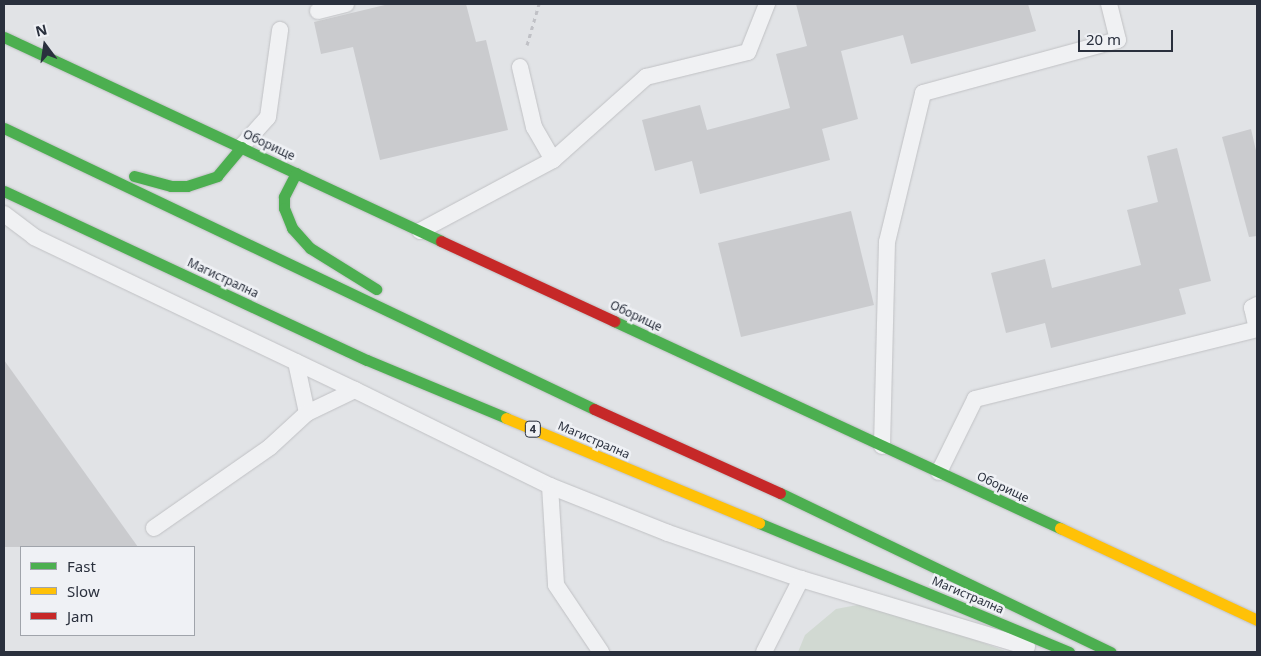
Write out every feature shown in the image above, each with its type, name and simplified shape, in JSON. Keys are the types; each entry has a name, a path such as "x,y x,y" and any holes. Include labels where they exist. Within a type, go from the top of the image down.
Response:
{"main road":[{"name":"Оборище","path":"4,37 1257,620"},
{"path":"4,128 496,364 864,532 1111,652"},
{"path":"70,158 155,182 188,186 216,176 241,147"},
{"path":"296,173 284,197 284,208 292,228 310,248 496,364"},
{"name":"Магистрална","path":"4,191 367,360 1069,652"}],"lane":[{"path":"318,10 346,4"},
{"path":"420,231 553,160 646,77 748,52 767,4"},
{"path":"882,446 887,242 923,93 1118,40 1109,4"},
{"path":"241,147 268,117 280,30"},
{"path":"520,67 534,127 553,160"},
{"path":"4,214 34,237 550,486 668,533 801,579 1044,652"},
{"path":"939,472 975,399 1257,329 1252,308 1257,305"},
{"path":"296,362 306,413"},
{"path":"154,528 270,447 306,413 354,390"},
{"path":"550,486 556,585 602,652"},
{"path":"764,652 801,579"}],"path":[{"path":"520,67 539,4"}],"shaded area":[{"path":"873,602 1008,652 798,652 805,635 836,609"}],"building":[{"path":"389,4 466,4 476,42 486,40 508,130 380,160 353,47 321,54 314,22"},
{"path":"796,4 1028,4 1036,31 911,64 903,35 841,51 858,119 822,129 830,160 700,194 692,161 655,171 642,120 700,105 707,130 790,108 776,54 807,46"},
{"path":"1251,129 1257,155 1257,236 1249,237 1222,137"},
{"path":"1177,148 1211,281 1179,289 1186,314 1051,348 1045,323 1006,333 991,273 1045,259 1052,288 1141,265 1127,210 1158,202 1147,156"},
{"path":"851,211 874,305 741,337 718,243"},
{"path":"4,360 137,546 4,547"}],"traffic: fast":[{"path":"4,37 441,241"},
{"path":"4,128 594,409"},
{"path":"134,176 171,186 187,186 217,176 241,147"},
{"path":"296,173 284,197 284,208 292,228 310,248 376,289"},
{"path":"4,191 367,360 506,418"},
{"path":"614,321 1060,528"},
{"path":"780,493 1111,652"},
{"path":"759,523 1069,652"}],"traffic: slow":[{"path":"506,418 759,523"},
{"path":"1060,528 1257,620"}],"traffic: jam":[{"path":"441,241 614,321"},
{"path":"594,409 780,493"}]}
